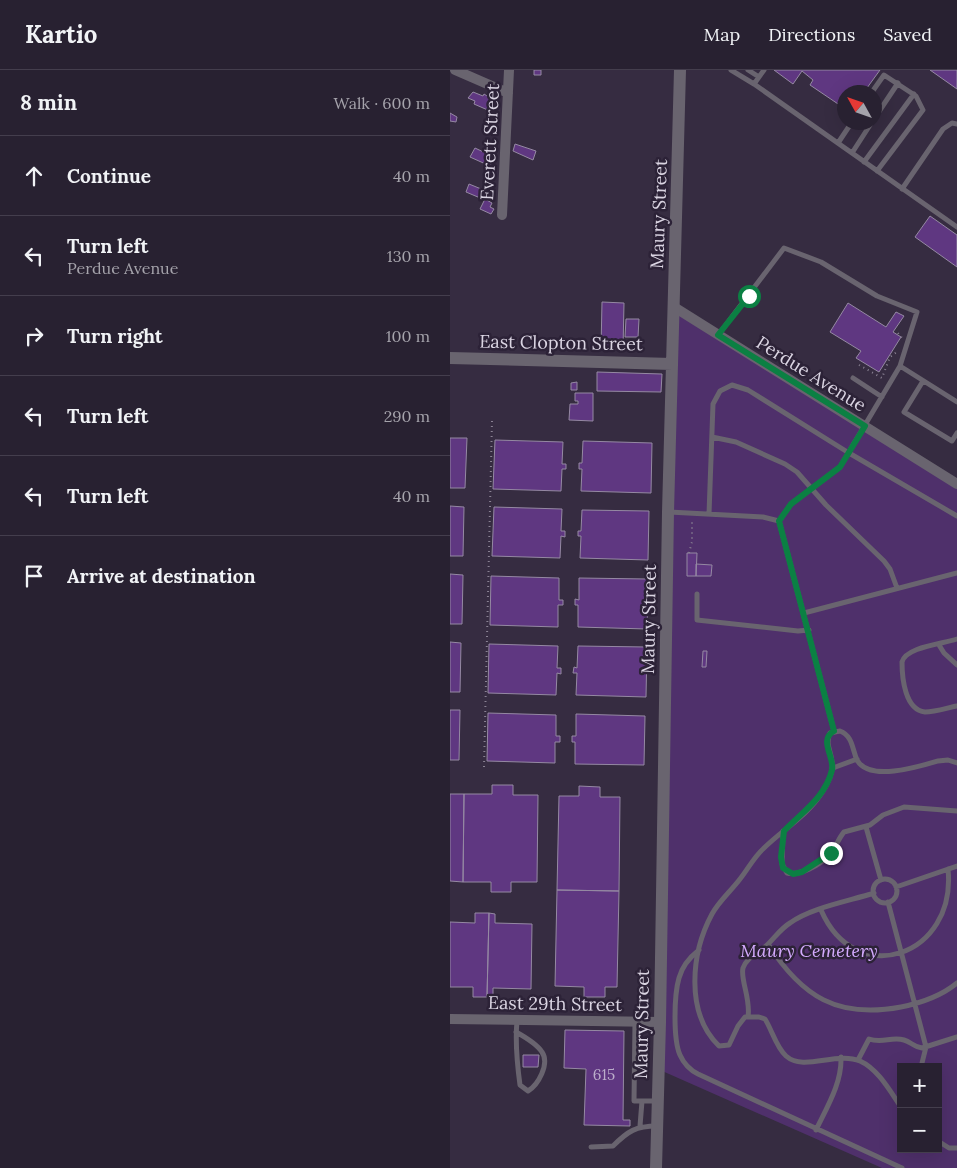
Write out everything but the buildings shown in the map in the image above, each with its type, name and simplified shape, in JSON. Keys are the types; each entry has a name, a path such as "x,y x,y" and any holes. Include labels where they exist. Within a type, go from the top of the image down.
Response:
{"street":[{"path":"455,70 508,93"},
{"name":"Everett Street","path":"502,215 509,70"},
{"name":"Maury Street","path":"656,1168 668,512 680,70"},
{"name":"Perdue Avenue","path":"674,307 957,484"},
{"name":"East Clopton Street","path":"450,358 672,364"},
{"name":"East 29th Street","path":"450,1019 660,1022"}],"lane":[{"path":"731,70 754,84 957,227"},
{"path":"748,70 759,77"},
{"path":"754,84 764,70"},
{"path":"877,85 884,75 914,94 922,103 923,110 877,171"},
{"path":"882,107 898,83"},
{"path":"864,162 914,94"},
{"path":"902,189 943,128 952,122 957,124"},
{"path":"838,143 847,130"},
{"path":"852,153 867,130"},
{"path":"718,335 784,248 821,262 877,296 917,312 900,366 840,467 791,504 779,521"},
{"path":"900,366 957,402"},
{"path":"853,378 882,397"},
{"path":"923,381 904,412 952,441 957,433"},
{"path":"709,514 715,396 725,387 732,385 748,390 849,453 957,516"},
{"path":"712,436 736,442 785,464 805,480 826,505 890,568 897,588"},
{"path":"668,512 763,517 779,521"},
{"path":"779,521 834,731"},
{"path":"804,613 957,573"},
{"path":"698,594 697,620 798,631 809,630"},
{"path":"957,639 910,651 903,656 902,672 909,701 913,706 925,712 957,706"},
{"path":"939,645 944,653 957,665"},
{"path":"897,1101 880,1078 858,1060 841,1057 810,1062 794,1061 781,1051 765,1019 745,1017 728,1045 719,1046 715,1042 694,997 700,950 706,926 718,904 738,882 762,850 820,795 833,768 827,742 830,733 840,731 848,735 857,759 867,770 876,773 938,761 948,760 957,763"},
{"path":"833,768 857,759"},
{"path":"784,831 782,864 787,873 793,874 802,872 828,858 844,832 866,826 883,815 904,807 957,811"},
{"path":"866,826 881,880"},
{"path":"896,887 957,866"},
{"path":"821,910 833,931 852,947 875,955 901,954 926,942 941,924 947,910 950,894 948,870"},
{"path":"881,880 892,881 896,887 896,895 888,902 881,902 874,893 874,885 881,880"},
{"path":"748,1017 750,1002 742,969 750,958 791,922 874,893"},
{"path":"888,902 926,1047 922,1063"},
{"path":"768,944 798,981 821,999 842,1008 872,1012 914,1005 947,992 957,984"},
{"path":"700,950 683,969 678,987 678,1043 682,1060 691,1071 902,1168"},
{"path":"516,1032 539,1048 544,1056 542,1072 537,1083 528,1091 520,1085 516,1057 516,1032 517,1021"},
{"path":"635,1022 634,1101 658,1101"},
{"path":"858,1060 869,1039 879,1042 904,1040 916,1048 926,1047 957,1037"},
{"path":"816,1130 836,1087 842,1068 841,1057"},
{"path":"640,1126 642,1101"},
{"path":"591,1147 613,1146 640,1126 657,1126"},
{"path":"942,1144 949,1148 957,1148"}],"path":[{"path":"898,333 903,343"},
{"path":"859,365 882,378 890,357 901,348"},
{"path":"484,767 492,422"},
{"path":"689,553 692,542 692,518"}],"green space":[{"name":"Maury Cemetery","path":"674,303 957,483 957,1168 882,1168 660,1070"}],"route":[{"path":"749,296 728,320 718,335 865,426 840,467 828,478 791,504 779,521 832,717 834,731 830,733 827,742 833,768 828,783 812,805 784,831 781,857 783,868 787,873 802,872 828,858 831,853"}]}
